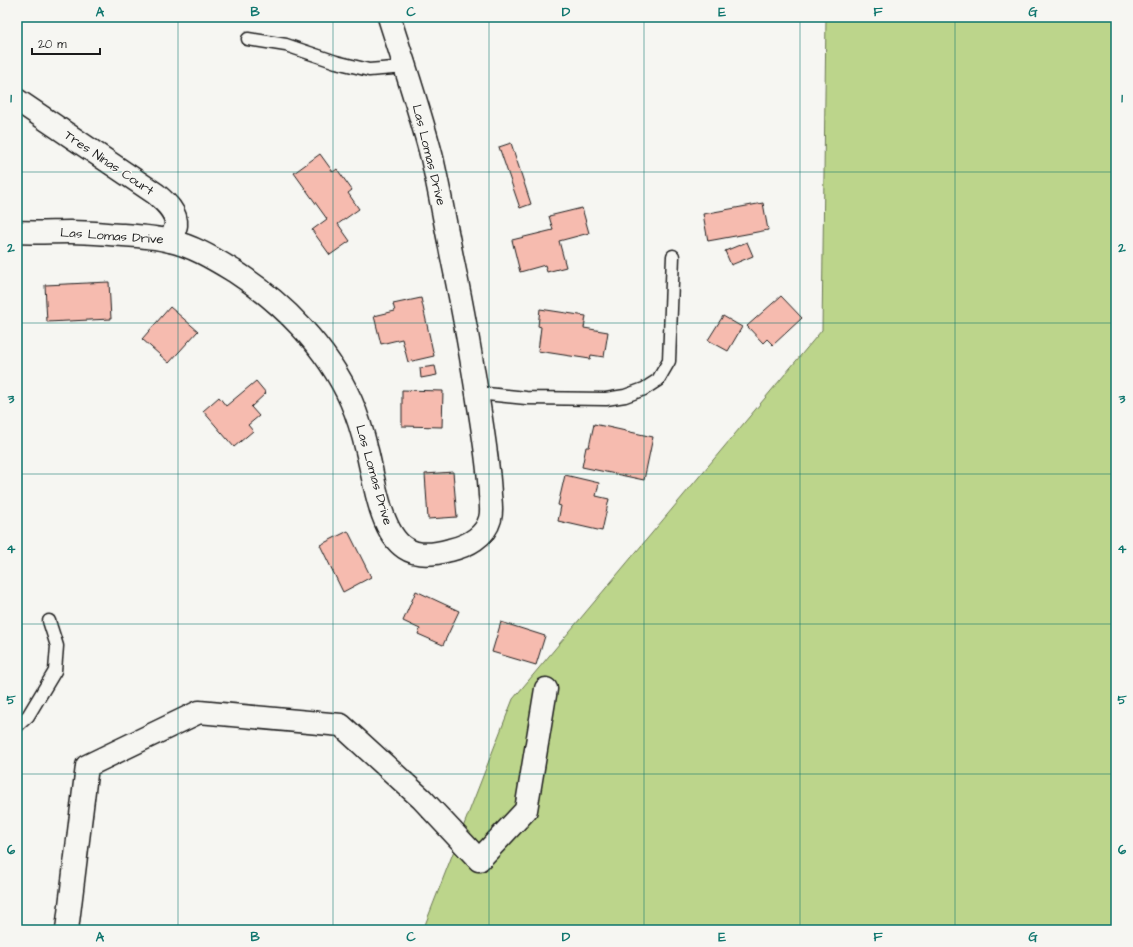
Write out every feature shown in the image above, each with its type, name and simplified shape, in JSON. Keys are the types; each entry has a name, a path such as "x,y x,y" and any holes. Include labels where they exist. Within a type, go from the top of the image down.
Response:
{"street":[{"name":"Las Lomas Drive","path":"17,232 88,233 141,236 171,241 194,249 249,280 287,313 324,354 338,377 351,400 361,426 378,498 388,528 396,540 407,550 417,554 442,552 465,546 483,532 490,518 490,476 460,297 440,197 431,157 406,68 389,17"},
{"name":"Tres Ninas Court","path":"17,100 156,194 168,205 174,215 176,225 171,241"},
{"path":"67,930 87,766 199,712 341,725 422,799 479,860 526,810 546,689"}],"lane":[{"path":"248,39 286,45 336,62 369,70 406,68"},
{"path":"477,393 526,398 606,399 624,396 644,389 658,380 669,361 673,256"},
{"path":"17,726 28,716 55,671 57,646 50,622"}],"green space":[{"path":"826,17 1116,17 1116,930 423,930 513,699 822,330"}],"building":[{"path":"511,143 531,204 520,208 499,147"},
{"path":"320,154 333,172 337,169 352,190 348,193 359,209 338,224 350,241 330,255 312,230 327,219 294,173"},
{"path":"763,203 768,230 708,241 703,214"},
{"path":"582,208 589,233 559,241 566,267 547,272 545,265 520,272 512,240 553,230 549,216"},
{"path":"747,242 753,256 731,265 725,251"},
{"path":"109,282 111,319 47,322 45,285"},
{"path":"781,296 802,318 773,345 767,339 763,343 747,326"},
{"path":"421,298 434,356 408,362 402,339 381,344 374,316 395,311 393,304"},
{"path":"170,307 198,331 169,363 142,339"},
{"path":"540,309 586,316 584,328 608,332 604,357 591,355 590,359 538,351 541,327 538,326"},
{"path":"723,316 742,327 728,351 708,340"},
{"path":"435,366 437,375 421,378 420,368"},
{"path":"256,381 266,393 251,407 259,416 248,425 253,431 234,447 203,411 219,397 226,406"},
{"path":"402,390 443,391 442,427 402,426"},
{"path":"594,424 653,437 644,480 582,467 586,447 589,447"},
{"path":"453,472 457,517 428,519 425,474"},
{"path":"565,475 599,483 596,496 609,499 602,531 558,521 561,506 558,505"},
{"path":"348,531 371,577 343,592 320,545"},
{"path":"416,591 459,611 443,645 418,634 420,629 403,621"},
{"path":"501,622 545,636 536,665 492,652"}]}
